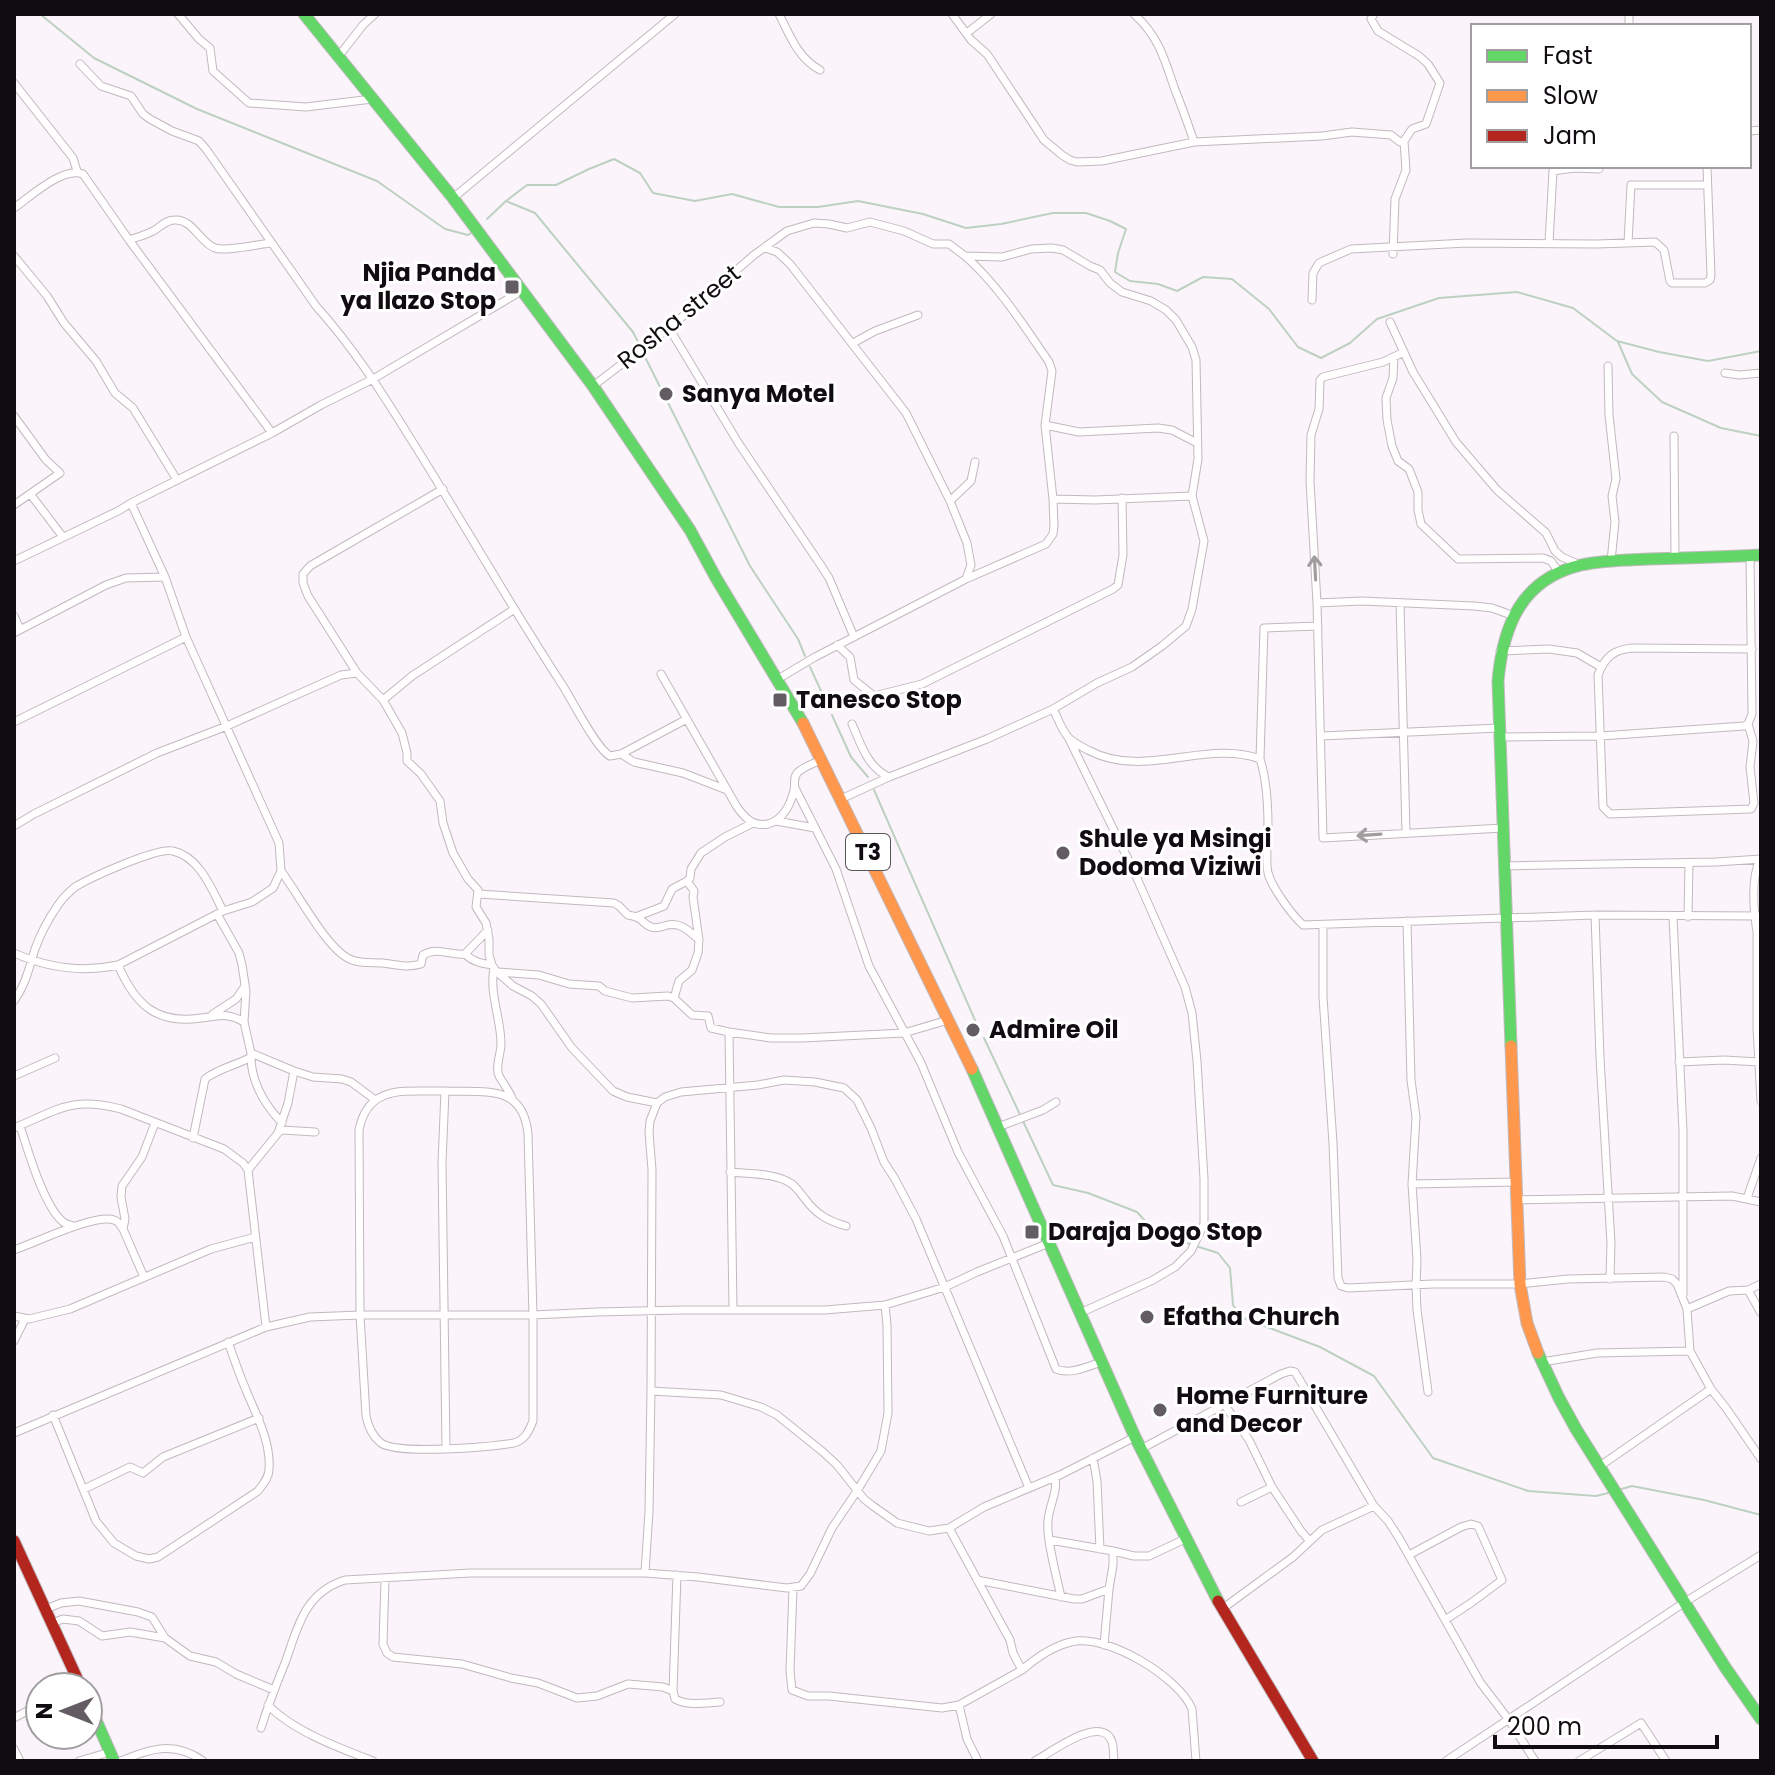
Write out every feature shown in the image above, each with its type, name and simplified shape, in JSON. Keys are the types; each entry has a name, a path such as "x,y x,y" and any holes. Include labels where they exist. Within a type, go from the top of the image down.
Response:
{"main road":[{"name":"T3","path":"304,14 453,198 593,386 690,530 778,679 899,914 948,1020 1004,1125 1049,1243 1101,1362 1185,1539 1222,1609 1313,1761"},
{"path":"1755,556 1611,561 1580,565 1560,574 1532,591 1508,626 1500,651 1498,681 1520,1284 1527,1323 1559,1398 1725,1667 1761,1719"},
{"path":"14,1541 74,1671"}],"street":[{"path":"178,14 210,48 213,71 249,103 306,107 372,99"},
{"path":"338,57 375,14"},
{"path":"453,198 675,14"},
{"path":"779,14 799,52 820,70"},
{"path":"952,14 975,44 987,54 1044,140 1070,160 1102,161 1194,142 1352,132 1391,135 1400,142 1404,141"},
{"path":"967,33 991,14"},
{"path":"1134,14 1155,36 1194,142"},
{"path":"1362,14 1370,18 1376,30 1420,63 1428,64"},
{"path":"1374,14 1371,19 1378,31 1419,56 1428,64 1441,86 1426,124 1412,129 1404,141 1406,170 1395,199 1393,250"},
{"path":"80,64 101,86 131,96 150,119 199,141 316,306 373,379 602,751 610,756 621,754 687,719"},
{"path":"14,83 73,158 77,171"},
{"path":"1312,300 1313,273 1319,263 1351,249 1655,242 1664,250 1672,283 1705,283 1710,280 1707,168"},
{"path":"1549,243 1553,171 1599,169"},
{"path":"14,208 61,176 77,171 88,178 129,240 272,433"},
{"path":"1628,243 1631,185 1707,185"},
{"path":"129,240 155,231 169,220 178,220 186,222 216,249 271,243"},
{"name":"Rosha street","path":"593,386 669,328 754,255 787,231 805,224 826,223 847,228 870,222 904,231 933,244 949,244 965,256"},
{"path":"765,248 777,252 790,264 906,413 950,501 967,543 970,571 966,579"},
{"path":"841,799 987,739 1053,709 1132,667 1186,626 1192,609 1204,541 1192,496 1197,466 1196,360 1176,320 1151,301 1122,292 1100,270 1057,248 1026,250 1002,257 965,256"},
{"path":"14,256 96,361 115,393 133,408 177,480"},
{"path":"778,679 966,579 1046,544 1053,534 1053,499 1045,425 1052,371 1049,362 1001,295 965,256"},
{"path":"14,561 272,433 373,379 523,290"},
{"path":"853,343 918,315"},
{"path":"1390,322 1413,372 1464,451 1497,490 1546,533 1555,551 1580,565"},
{"path":"669,328 739,444 829,578 854,637"},
{"path":"1404,352 1369,367 1320,380 1319,409 1311,435 1310,481 1318,626 1323,838 1503,828"},
{"path":"1394,357 1393,378 1386,396 1387,420 1398,461 1409,469 1418,492 1421,524 1458,559 1543,558 1551,561 1560,574"},
{"path":"1608,366 1609,415 1616,479 1612,496 1615,522 1611,561"},
{"path":"1725,373 1761,373"},
{"path":"14,416 46,460 60,473 14,505"},
{"path":"1045,425 1079,432 1158,428 1172,430 1197,443"},
{"path":"1674,436 1675,559"},
{"path":"950,501 971,481 975,462"},
{"path":"443,489 310,566 303,574 303,583 308,596 357,673 383,700 402,733 407,761 421,774 440,801 447,840 457,862 479,894 476,907 486,923 489,955 494,968 513,986 541,1004 572,1048 613,1091 657,1103"},
{"path":"31,495 63,537"},
{"path":"1053,499 1192,496"},
{"path":"837,645 850,657 854,680 874,696 922,684 1113,589 1118,585 1123,555 1122,498"},
{"path":"131,503 165,577 186,637 279,843 281,871 323,935 343,956 405,967 421,964 423,955 428,951 465,954 494,968 569,984 599,986 605,991 632,998 668,996 692,1015 708,1016 711,1028 729,1032 792,1038 904,1033 948,1020"},
{"path":"1755,556 1752,714 1748,724 1753,741 1750,767 1753,806 1761,813"},
{"path":"14,616 17,631 106,585 126,578 165,577"},
{"path":"1317,603 1362,601 1485,607 1514,616"},
{"path":"1400,603 1406,832"},
{"path":"383,700 412,676 513,610"},
{"path":"1318,626 1264,628 1260,759 1264,772 1268,827 1268,874 1303,925 1595,915 1758,916"},
{"path":"14,722 186,637"},
{"path":"1500,651 1549,649 1577,653 1601,667"},
{"path":"1752,649 1621,649 1608,656 1598,675 1601,800 1606,811 1610,814 1749,810 1753,806"},
{"path":"14,826 157,753 227,726 341,675 357,673"},
{"path":"661,674 746,819 766,825 776,821 785,813 795,788"},
{"path":"1053,709 1132,867 1185,987 1192,1013 1201,1119 1204,1224 1191,1251 1175,1267 1153,1280 1080,1313"},
{"path":"852,724 871,764 889,777"},
{"path":"1321,736 1403,732 1601,736 1748,724"},
{"path":"1068,737 1105,759 1156,761 1240,753 1260,759"},
{"path":"621,754 634,762 683,773 727,790"},
{"path":"821,760 798,772 794,779 795,788 836,869 869,966 921,1063 958,1152 1003,1236 1056,1369 1065,1372 1101,1362"},
{"path":"776,821 815,828"},
{"path":"479,894 614,903 628,915 638,916 664,906 672,889 690,878 691,869 701,853 753,823"},
{"path":"14,1001 26,981 36,947 58,905 72,889 113,869 162,851 174,851 203,873 239,953 246,985 244,1022 255,1081 263,1100 282,1123"},
{"path":"1504,866 1761,859 1755,875 1761,1101"},
{"path":"1688,917 1689,863"},
{"path":"14,953 49,966 99,969 118,965 220,913 252,902 273,888 281,871"},
{"path":"674,998 679,981 691,973 699,940 694,891 687,881"},
{"path":"1595,915 1611,1243 1610,1279"},
{"path":"638,916 654,928 674,924 684,926 699,940"},
{"path":"1673,917 1683,1131 1682,1300"},
{"path":"1407,921 1411,1080 1416,1117 1412,1184 1417,1310 1428,1392"},
{"path":"1323,925 1323,997 1339,1283 1345,1288 1520,1284 1568,1279 1672,1279 1687,1309 1690,1351 1711,1389 1759,1452"},
{"path":"465,954 488,930"},
{"path":"118,965 130,991 145,1006 167,1018 231,1015 244,1022"},
{"path":"494,968 492,988 501,1043 497,1070 512,1098 520,1106 528,1134 534,1414 529,1432 514,1443 446,1448 389,1447 373,1434 366,1416 360,1315 359,1130 365,1111 374,1099 394,1092 445,1091 512,1098"},
{"path":"208,1017 236,999 246,985"},
{"path":"729,1032 733,1310"},
{"path":"251,1055 313,1077 351,1082 374,1099"},
{"path":"193,1138 205,1079 227,1066 241,1063 251,1055"},
{"path":"14,1076 55,1058"},
{"path":"1679,1062 1759,1062"},
{"path":"248,1170 278,1133 294,1071"},
{"path":"645,1573 651,1391 652,1170 649,1132 657,1103 681,1092 784,1080 836,1085 857,1100 884,1162 916,1219 1029,1488"},
{"path":"445,1091 442,1163 446,1448"},
{"path":"1004,1125 1056,1102"},
{"path":"75,1227 63,1222 53,1209 17,1127 58,1108 77,1104 114,1108 224,1149 235,1155 248,1170 266,1327"},
{"path":"123,1229 122,1186 142,1157 155,1123"},
{"path":"278,1133 282,1130 315,1132"},
{"path":"1747,1198 1761,1158"},
{"path":"730,1172 766,1175 794,1185 815,1212 830,1222 846,1226"},
{"path":"1412,1184 1516,1182"},
{"path":"1517,1200 1732,1196 1761,1202"},
{"path":"14,1250 91,1221 107,1219 116,1221 123,1229 144,1277"},
{"path":"14,1316 25,1319 70,1309 211,1249 255,1237"},
{"path":"14,1433 266,1327 310,1317 825,1310 885,1305 945,1287 1049,1243"},
{"path":"1687,1309 1729,1291 1748,1290 1761,1284"},
{"path":"1748,1290 1761,1313"},
{"path":"261,1728 300,1618 326,1588 345,1580 471,1573 645,1573 793,1588 801,1586 832,1528 881,1451 888,1413 885,1305"},
{"path":"14,1341 25,1319"},
{"path":"53,1415 96,1521 114,1543 136,1556 149,1559 158,1557 258,1491 270,1471 259,1418 228,1342"},
{"path":"1542,1362 1597,1353 1690,1351"},
{"path":"1141,1449 1281,1374 1295,1372 1374,1506 1388,1521 1409,1555 1480,1682 1535,1761"},
{"path":"1600,1466 1711,1389"},
{"path":"651,1391 721,1395 777,1415 837,1465 864,1499 897,1523 929,1531 949,1528 984,1507 1055,1477 1135,1437"},
{"path":"1224,1404 1249,1440 1272,1487 1309,1540"},
{"path":"84,1489 130,1467 143,1473 163,1457 259,1418"},
{"path":"1093,1458 1100,1549"},
{"path":"1055,1477 1056,1491 1048,1523 1061,1597"},
{"path":"1241,1502 1272,1487"},
{"path":"1222,1609 1293,1557 1322,1530 1374,1506"},
{"path":"1409,1555 1461,1527 1471,1524 1478,1526 1502,1580 1445,1620"},
{"path":"949,1528 1010,1640 1022,1670"},
{"path":"1050,1540 1149,1556 1185,1539"},
{"path":"1104,1645 1113,1551"},
{"path":"1446,1761 1761,1555"},
{"path":"677,1575 675,1699 682,1702 720,1702"},
{"path":"385,1579 383,1644 393,1657 462,1664 538,1683 577,1698 597,1696 628,1684 663,1687 673,1691"},
{"path":"977,1580 1082,1599 1109,1589"},
{"path":"793,1588 792,1690 808,1696 942,1708 959,1705 1050,1651 1073,1641 1090,1641 1120,1650 1145,1664 1171,1682 1190,1703 1196,1761"},
{"path":"46,1609 79,1601 138,1612 152,1617 165,1638"},
{"path":"52,1623 63,1619 79,1621 102,1636 130,1632 165,1638 190,1656 216,1662 274,1690"},
{"path":"268,1705 296,1726 373,1761"},
{"path":"959,1705 967,1739 978,1761"},
{"path":"1579,1761 1641,1723 1666,1761"},
{"path":"1035,1761 1068,1740 1099,1732 1112,1739 1114,1761"},
{"path":"121,1761 163,1748 184,1750 203,1761"},
{"path":"14,1749 20,1761"},
{"path":"79,1761 112,1756"}],"waterway":[{"path":"40,14 94,58 197,109 377,181 445,229 468,235 471,233"},
{"path":"506,201 527,185 556,185 614,159 640,173 653,193 695,201 732,194 779,207 818,207 858,201 923,214 966,228 1053,213 1086,213 1126,229 1115,272 1130,281 1158,284 1177,291 1203,277 1232,279 1269,309 1298,347 1321,358 1350,343 1377,319 1439,298 1517,292 1573,308 1617,341 1659,352 1708,361 1761,351"},
{"path":"487,219 506,201 535,213 633,332 639,344"},
{"path":"1618,342 1632,374 1662,402 1721,428 1761,436"},
{"path":"644,355 750,566 798,639 805,656"},
{"path":"810,667 827,704"},
{"path":"832,715 851,757 868,777"},
{"path":"874,790 978,1027"},
{"path":"984,1038 1053,1185 1088,1193 1137,1212 1156,1233 1190,1244"},
{"path":"1196,1246 1218,1253 1230,1268 1233,1305 1243,1318 1320,1347 1374,1376 1433,1458 1528,1491 1596,1496 1608,1493"},
{"path":"1618,1490 1632,1486 1761,1515"}],"traffic: fast":[{"path":"304,14 453,198 593,386 690,530 803,723"},
{"path":"1511,1046 1498,681 1505,641 1519,607 1544,581 1581,565 1624,560 1761,555"},
{"path":"972,1069 1135,1437 1218,1601"},
{"path":"1538,1353 1576,1429 1761,1719"},
{"path":"104,1738 114,1761"}],"traffic: slow":[{"path":"803,723 972,1069"},
{"path":"1511,1046 1520,1284 1527,1323 1538,1353"}],"traffic: jam":[{"path":"14,1541 74,1671"},
{"path":"1218,1601 1313,1761"}],"place":[{"name":"Njia Panda ya Ilazo Stop","path":"512,287"},
{"name":"Sanya Motel","path":"666,394"},
{"name":"Tanesco Stop","path":"780,700"},
{"name":"Shule ya Msingi Dodoma Viziwi","path":"1063,853"},
{"name":"Admire Oil","path":"973,1030"},
{"name":"Daraja Dogo Stop","path":"1032,1232"},
{"name":"Efatha Church","path":"1147,1317"},
{"name":"Home Furniture and Decor","path":"1160,1410"}]}
